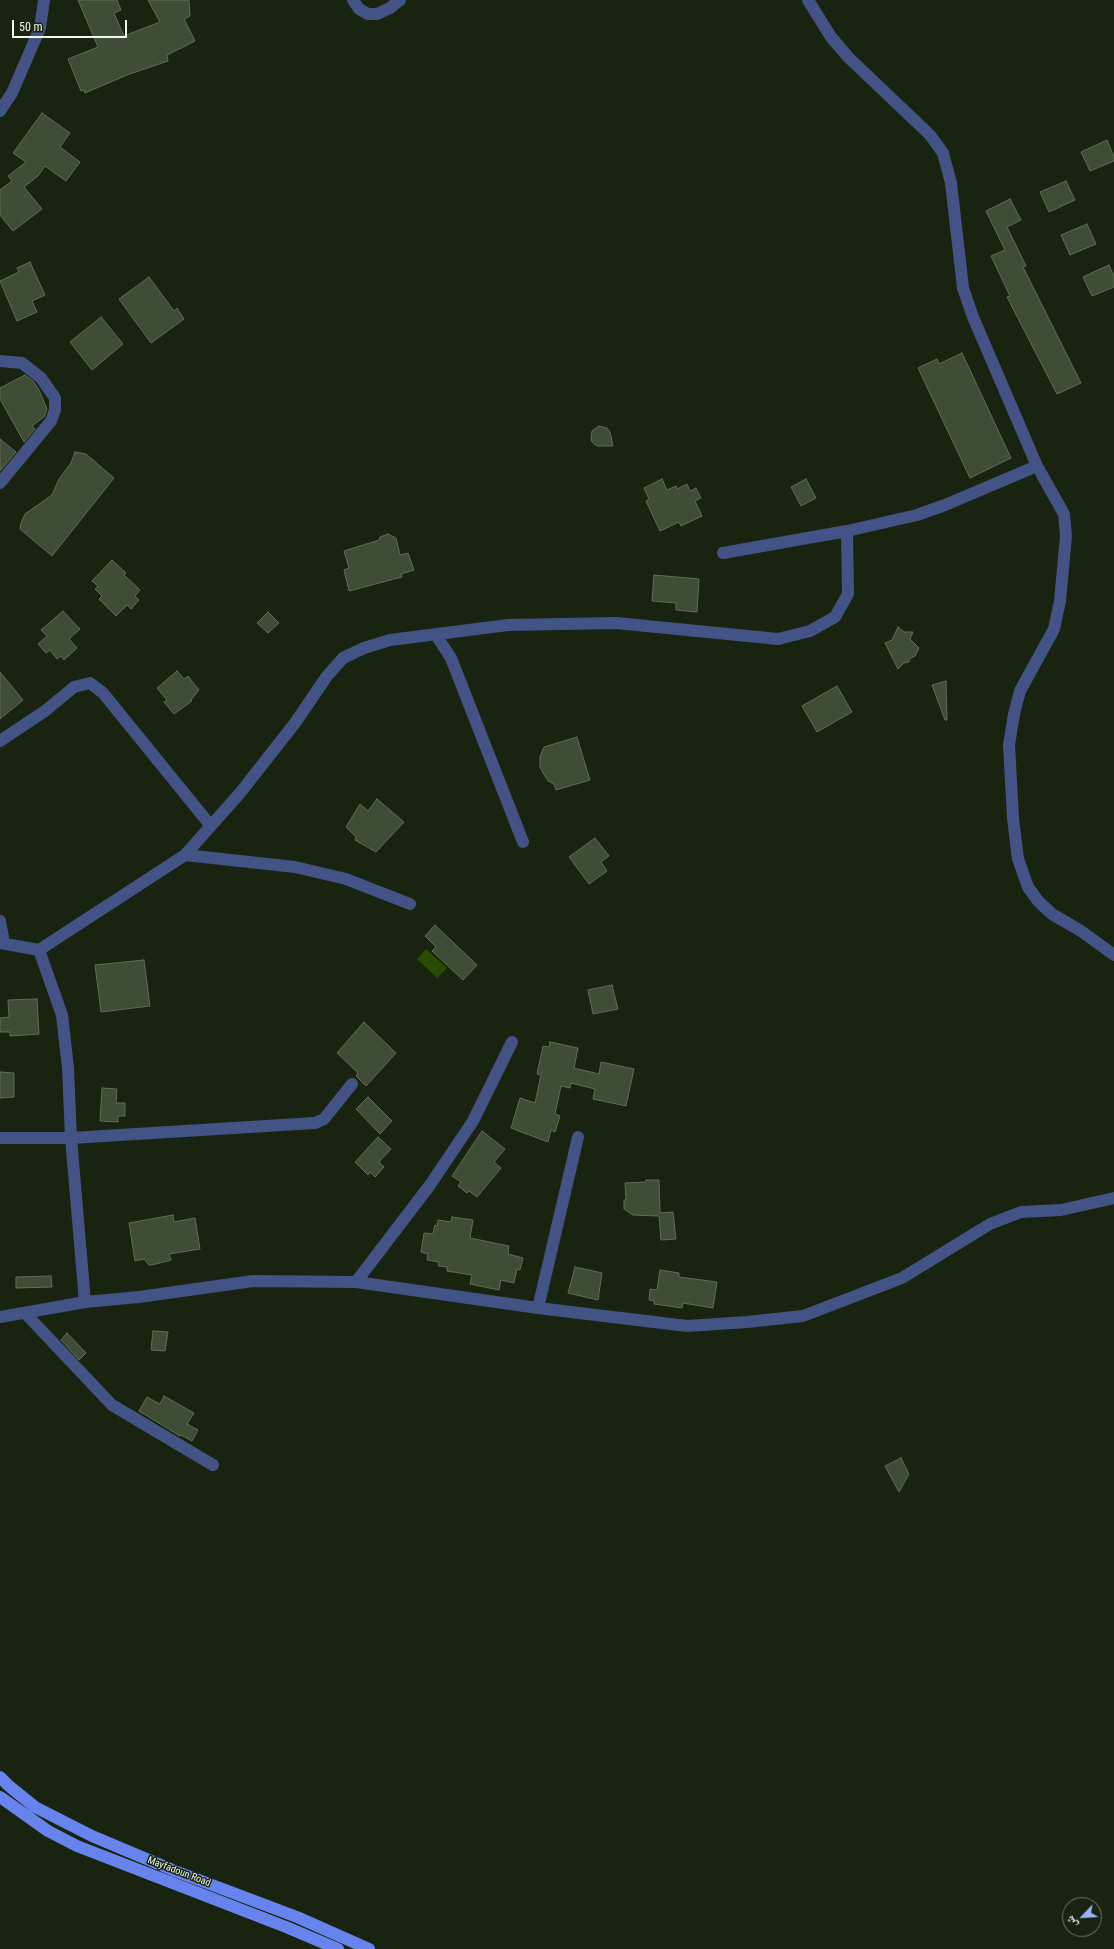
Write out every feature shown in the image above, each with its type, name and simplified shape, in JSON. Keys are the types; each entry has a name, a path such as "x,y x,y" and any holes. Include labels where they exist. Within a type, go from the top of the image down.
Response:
{"main road":[{"name":"Mayfadoun Road","path":"0,1777 35,1807 92,1836 175,1871 297,1916 369,1949"},
{"name":"Mayfadoun Road","path":"0,1797 48,1831 77,1846 286,1927 338,1949"}],"street":[{"path":"0,111 12,93 40,28 44,0"},
{"path":"353,0 358,9 368,14 377,14 390,8 400,0"},
{"path":"808,0 831,37 848,57 930,135 943,153 951,183 963,288 973,317 1011,401 1037,466 1064,514 1066,536 1060,602 1054,629 1020,691 1014,714 1009,745 1013,818 1018,859 1028,887 1038,901 1052,914 1114,955"},
{"path":"0,361 22,363 41,378 55,398 55,410 51,421 0,483"},
{"path":"723,553 847,531 917,515 945,505 1037,466"},
{"path":"0,921 2,943 39,950 185,855 240,793 295,723 327,676 343,658 364,648 390,640 508,625 616,623 778,639 810,631 835,617 848,594 847,531"},
{"path":"436,635 450,658 523,842"},
{"path":"0,741 46,710 74,687 90,683 103,693 211,826"},
{"path":"185,855 295,867 346,878 410,904"},
{"path":"39,950 62,1015 68,1068 71,1138 85,1302"},
{"path":"356,1282 430,1185 473,1121 512,1042"},
{"path":"0,1138 71,1138 315,1123 324,1119 352,1084"},
{"path":"538,1308 578,1137"},
{"path":"0,1317 85,1302 139,1297 253,1281 356,1282 538,1308 687,1326 747,1322 803,1316 902,1278 990,1224 1021,1212 1061,1210 1114,1198"},
{"path":"25,1313 112,1405 213,1465"}],"shaded area":[{"path":"426,949 447,968 437,978 417,959"}],"building":[{"path":"78,0 117,0 121,10 114,13 124,36 160,22 148,0 189,0 190,16 184,19 195,41 167,55 168,61 127,75 85,93 84,90 81,91 68,59 98,47"},
{"path":"42,113 70,133 60,147 80,162 66,181 45,166 38,176 24,187 42,209 13,231 0,215 0,190 12,181 8,176 26,162 13,153"},
{"path":"1107,140 1114,157 1114,161 1090,171 1081,152"},
{"path":"1066,181 1075,200 1049,212 1040,192"},
{"path":"1010,199 1021,220 1007,227 1026,266 1023,267 1081,383 1057,394 1007,297 1010,296 991,256 1005,250 986,211"},
{"path":"1087,224 1096,244 1070,255 1061,235"},
{"path":"30,262 45,295 32,301 37,312 17,321 0,281 19,272 17,268"},
{"path":"1109,265 1114,276 1114,287 1092,296 1083,277"},
{"path":"149,277 174,311 177,308 184,319 151,343 119,299"},
{"path":"101,317 123,344 92,370 70,342"},
{"path":"962,353 1011,458 970,478 918,368 937,359 939,364"},
{"path":"25,375 33,381 39,390 47,409 44,417 32,426 35,429 24,442 0,399 0,388"},
{"path":"599,426 607,428 610,432 613,446 598,446 591,440 592,431"},
{"path":"0,439 16,452 0,471"},
{"path":"75,452 86,454 114,478 52,556 20,529 21,523 25,514 52,495 59,479 71,463"},
{"path":"662,479 667,490 676,486 677,489 687,484 690,491 696,488 701,498 695,501 702,516 681,526 679,522 660,531 646,501 649,499 644,488"},
{"path":"806,479 816,498 801,506 791,487"},
{"path":"388,534 396,538 400,555 408,553 414,570 401,574 402,577 349,591 344,570 349,568 344,551 379,540 380,537"},
{"path":"112,560 126,573 124,575 140,590 135,596 139,600 131,609 127,605 116,616 99,599 102,596 95,589 98,586 92,581"},
{"path":"654,575 699,579 697,612 676,610 676,603 652,601"},
{"path":"63,611 80,629 69,639 77,648 64,660 61,656 57,659 50,650 46,653 38,644 47,636 41,630"},
{"path":"268,612 279,623 268,633 257,623"},
{"path":"898,627 904,632 913,632 910,639 919,648 915,656 909,659 909,662 904,663 898,669 885,643 892,640"},
{"path":"177,671 184,679 188,676 199,690 191,700 192,701 174,714 164,702 167,700 157,688"},
{"path":"0,672 23,700 0,719"},
{"path":"946,681 947,720 945,720 932,685"},
{"path":"837,686 852,712 817,732 802,706"},
{"path":"577,737 590,780 556,790 554,784 548,781 540,767 540,756 544,747"},
{"path":"377,799 404,822 376,852 355,840 356,837 346,827 360,804 368,811"},
{"path":"595,838 609,856 601,862 607,871 589,884 569,857"},
{"path":"435,925 477,965 463,980 432,951 436,947 425,936"},
{"path":"144,960 150,1006 101,1012 95,965"},
{"path":"612,985 618,1009 593,1014 588,990"},
{"path":"37,999 39,1034 10,1036 10,1032 0,1032 0,1018 9,1017 8,1000"},
{"path":"364,1022 396,1053 366,1086 356,1076 358,1073 337,1053"},
{"path":"550,1042 578,1048 574,1068 599,1074 601,1062 634,1069 626,1106 593,1099 595,1089 571,1083 570,1088 561,1086 555,1114 560,1116 555,1132 551,1130 548,1142 511,1128 520,1098 535,1103 541,1075 537,1074 543,1046 549,1047"},
{"path":"0,1072 14,1073 14,1097 0,1098"},
{"path":"102,1088 117,1089 116,1103 125,1103 125,1116 118,1116 118,1122 100,1121"},
{"path":"368,1097 392,1121 380,1134 356,1109"},
{"path":"482,1131 505,1149 494,1162 501,1168 477,1197 469,1191 467,1193 458,1186 461,1182 452,1176"},
{"path":"378,1137 391,1149 379,1162 384,1167 375,1177 370,1172 368,1175 355,1162"},
{"path":"646,1180 659,1180 660,1213 673,1212 676,1239 661,1240 659,1216 633,1215 624,1209 624,1200 626,1200 625,1183 646,1182"},
{"path":"173,1215 174,1222 195,1218 200,1249 169,1254 171,1260 152,1265 149,1265 144,1259 135,1261 129,1223"},
{"path":"452,1217 473,1220 470,1238 509,1246 508,1254 523,1258 520,1270 517,1269 514,1283 501,1280 499,1290 470,1284 472,1275 447,1271 447,1267 438,1266 439,1262 427,1260 428,1254 421,1252 424,1233 433,1234 438,1220 451,1222"},
{"path":"575,1267 602,1273 598,1300 568,1293"},
{"path":"660,1270 679,1273 679,1277 717,1282 713,1308 683,1303 682,1308 654,1304 654,1301 649,1300 650,1289 657,1290"},
{"path":"51,1276 52,1287 16,1288 16,1277"},
{"path":"153,1331 168,1332 165,1351 151,1350"},
{"path":"67,1333 86,1353 79,1360 61,1340"},
{"path":"164,1396 194,1413 187,1424 198,1430 192,1441 181,1435 180,1436 139,1411 147,1397 160,1404"},
{"path":"901,1458 909,1474 899,1492 885,1466"}]}
